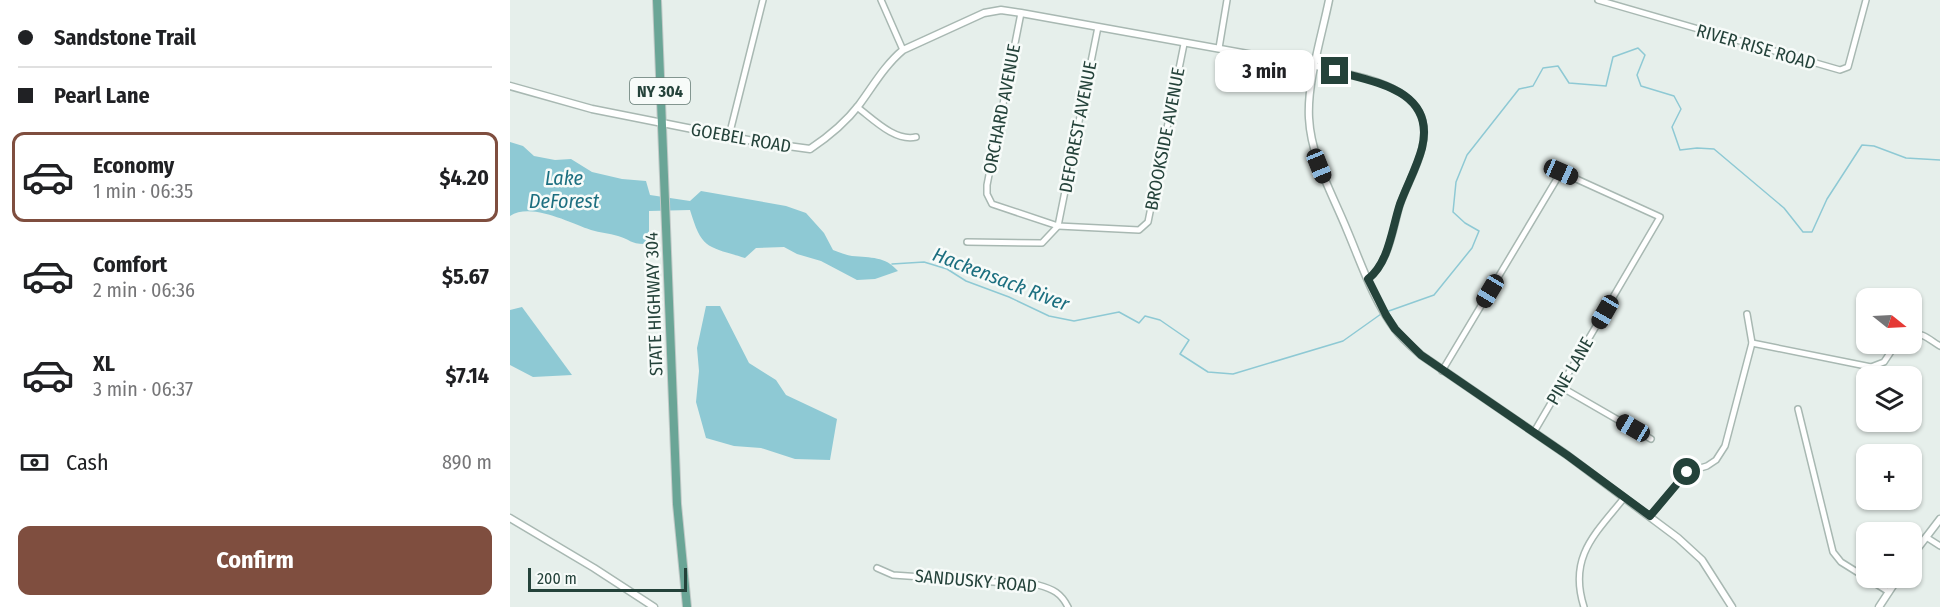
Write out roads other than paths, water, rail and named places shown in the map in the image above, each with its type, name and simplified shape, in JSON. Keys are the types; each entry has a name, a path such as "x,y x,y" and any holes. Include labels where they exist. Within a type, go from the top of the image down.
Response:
{"main road":[{"name":"STATE HIGHWAY 304","path":"657,0 678,518 687,607"}],"street":[{"path":"729,136 763,0"},
{"path":"881,0 903,50"},
{"path":"1219,48 1227,0"},
{"path":"1329,0 1315,66 1308,114 1314,150 1368,279 1395,329 1421,355 1442,371 1534,432 1678,538 1702,560 1732,607"},
{"name":"RIVER RISE ROAD","path":"1598,0 1840,70 1848,67 1866,0"},
{"name":"GOEBEL ROAD","path":"510,86 592,109 792,148 810,148 826,138 857,107 894,57 903,50 984,13 1001,10 1315,66"},
{"name":"ORCHARD AVENUE","path":"1021,13 987,194 992,204 1058,226"},
{"name":"DEFOREST AVENUE","path":"1058,226 1098,27"},
{"name":"BROOKSIDE AVENUE","path":"1058,226 1139,230 1149,222 1184,44"},
{"path":"1315,66 1392,87 1413,102 1423,125 1422,148 1401,203 1387,249 1380,267 1368,279"},
{"path":"857,107 896,135 909,139 916,137"},
{"name":"PINE LANE","path":"1442,371 1561,172 1660,217 1534,432"},
{"path":"967,242 1042,243 1058,226"},
{"path":"1650,516 1687,472 1707,466 1716,460 1725,446 1752,343 1747,314"},
{"path":"1922,335 1940,346"},
{"path":"1752,343 1865,366"},
{"path":"1873,366 1884,362 1889,354"},
{"path":"1561,387 1651,439"},
{"path":"1798,409 1833,552 1841,562 1889,592"},
{"path":"1584,607 1578,579 1583,556 1594,536 1624,498"},
{"path":"510,518 654,607"},
{"path":"1922,542 1940,519"},
{"path":"1926,537 1940,546"},
{"name":"SANDUSKY ROAD","path":"877,568 893,575 1038,585 1056,591 1068,607"},
{"path":"1879,607 1892,588"}],"water":[{"name":"Lake DeForest","path":"510,142 523,146 534,156 555,160 571,159 592,172 622,179 646,181 650,195 690,201 701,191 786,206 806,213 824,233 833,250 850,256 883,260 898,271 875,279 857,280 821,261 797,254 784,247 756,248 745,258 714,248 703,240 698,233 690,210 649,211 649,235 644,244 591,230 539,212 519,212 510,216"},
{"path":"706,306 720,306 749,363 776,380 786,395 837,419 830,460 795,459 761,448 734,446 706,438 696,402 699,371 697,348"},
{"path":"522,307 572,375 533,377 510,365 510,310"}],"waterway":[{"name":"Hackensack River","path":"1386,312 1434,295 1472,248 1479,231 1465,223 1453,212 1456,182 1467,155 1519,89 1533,86 1543,68 1558,66 1569,83 1606,86 1613,57 1638,48 1645,55 1637,75 1641,86 1674,96 1681,109 1672,127 1680,150 1714,149 1784,208 1803,232 1812,232 1827,199 1862,145 1874,146 1906,158 1940,160"},
{"name":"Hackensack River","path":"892,264 924,262 947,269 966,281 1009,297 1049,316 1074,321 1119,312 1139,323 1145,316 1160,320 1189,340 1180,354 1208,372 1233,374 1343,341 1381,314"}]}
